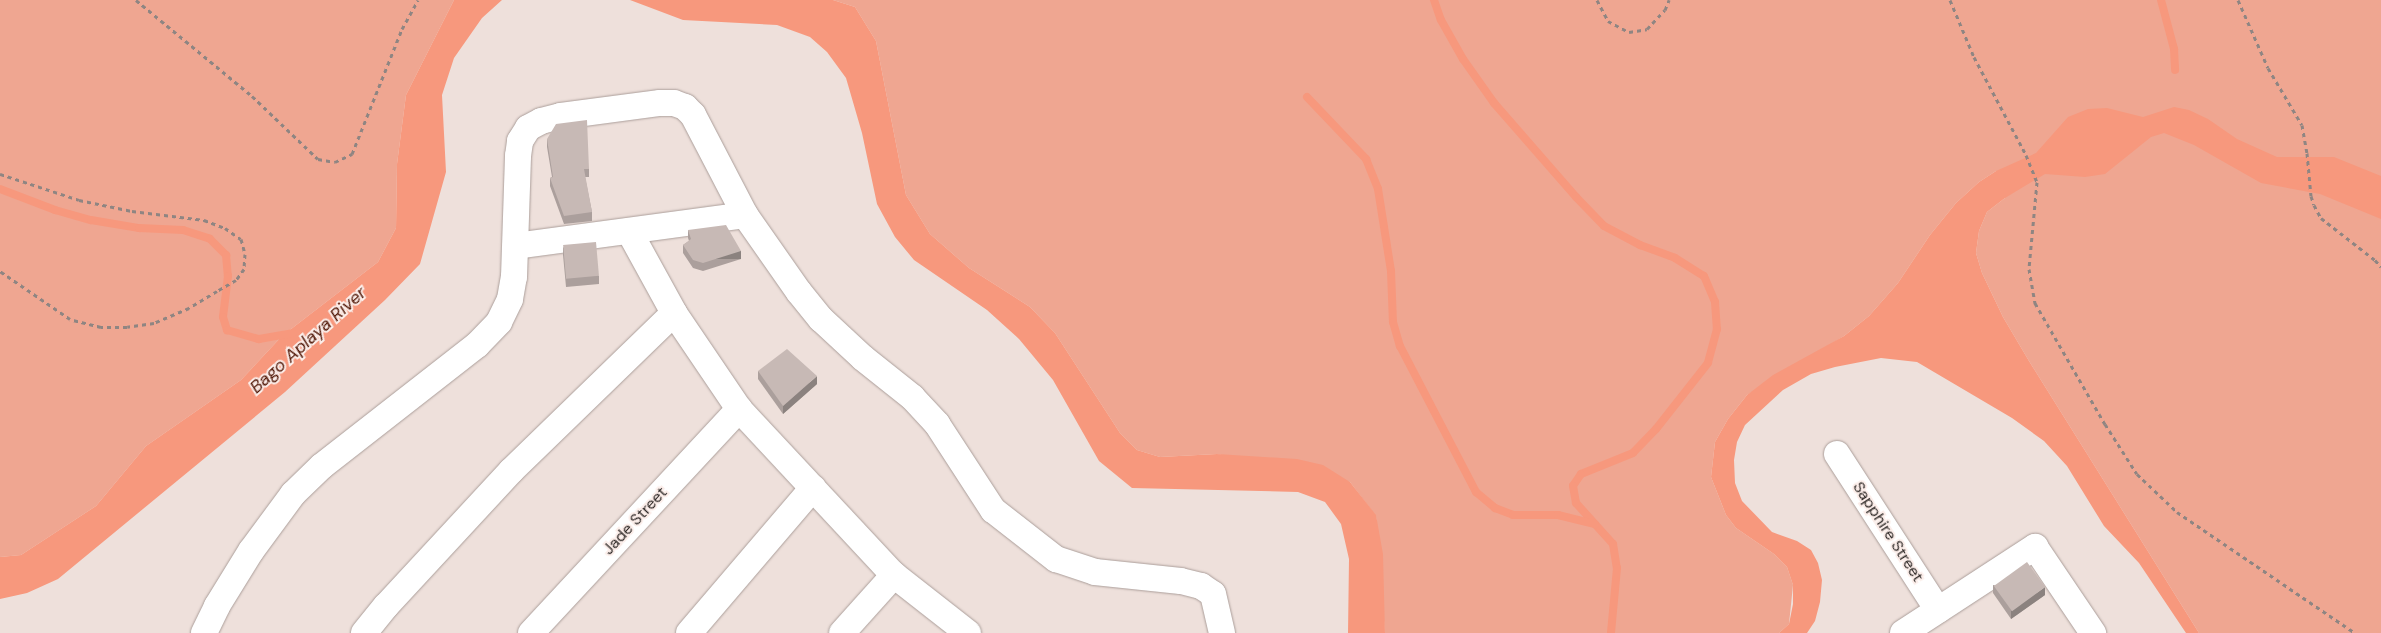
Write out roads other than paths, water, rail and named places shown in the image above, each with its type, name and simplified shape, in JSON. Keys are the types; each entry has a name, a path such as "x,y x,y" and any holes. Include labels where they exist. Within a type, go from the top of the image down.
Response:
{"street":[{"path":"204,633 217,606 251,551 293,494 322,466 477,345 499,322 510,299 516,246 518,156 520,141 528,128 541,120 561,116 660,103 674,103 685,107 699,123 745,215 798,292 821,319 863,358 912,396 937,424 993,510 1056,558 1095,572 1181,581 1201,586 1213,594 1222,633"},
{"path":"516,246 745,215"},
{"path":"629,231 674,313 739,409 894,575 968,633"},
{"path":"364,633 386,606 511,471 674,313"},
{"name":"Jade Street","path":"531,633 739,409"},
{"name":"Sapphire Street","path":"1838,454 1924,624"},
{"path":"689,633 813,488"},
{"path":"1924,624 2034,547 2093,633"},
{"path":"842,633 894,575"}],"water":[{"name":"Bago Aplaya River","path":"454,0 502,0 482,18 454,58 442,95 446,172 420,264 385,300 285,392 58,579 27,593 0,599 0,557 21,555 96,506 146,446 241,380 282,336 378,262 396,228 397,164 406,95"},
{"path":"630,0 833,0 855,7 876,41 906,195 930,234 969,268 1030,307 1055,333 1120,433 1137,450 1160,457 1217,454 1297,459 1323,465 1350,482 1376,515 1383,554 1385,633 1348,633 1349,559 1341,524 1325,502 1298,492 1132,488 1099,461 1053,380 1019,339 987,310 914,260 895,237 877,204 862,133 846,78 827,52 810,37 777,25 683,20"},
{"path":"2174,107 2189,110 2208,119 2237,139 2277,157 2334,157 2381,176 2381,219 2320,194 2261,183 2194,145 2164,133 2151,137 2105,174 2085,177 2045,174 2005,198 1987,212 1979,231 1976,253 1982,273 2003,317 2199,633 2186,633 2139,563 2104,526 2067,466 2044,441 2012,418 1917,362 1881,358 1811,374 1783,390 1745,425 1737,442 1734,460 1735,483 1742,501 1772,532 1797,541 1811,550 1818,563 1822,580 1820,602 1815,621 1807,633 1779,633 1789,624 1793,604 1793,585 1787,567 1774,554 1736,528 1726,515 1711,477 1715,442 1728,419 1747,395 1773,375 1844,336 1869,316 1898,283 1930,235 1956,203 1979,182 1996,171 2036,153 2068,117 2088,109 2107,108 2143,117"}],"waterway":[{"path":"1434,0 1441,20 1463,59 1494,103 1576,197 1604,226 1640,245 1675,258 1704,276 1715,302 1717,329 1708,363 1656,429 1633,453 1581,474 1573,486 1576,503 1613,544 1617,568 1611,633"},
{"path":"2161,0 2174,49 2175,70"},
{"path":"1307,97 1366,159 1378,189 1391,271 1393,322 1400,346 1476,492 1495,508 1513,515 1558,515 1595,524"},
{"name":"Bago Aplaya River","path":"0,189 55,210 91,220 139,228 183,230 210,239 226,255 228,276 223,317 227,330 259,339 292,333"}]}
